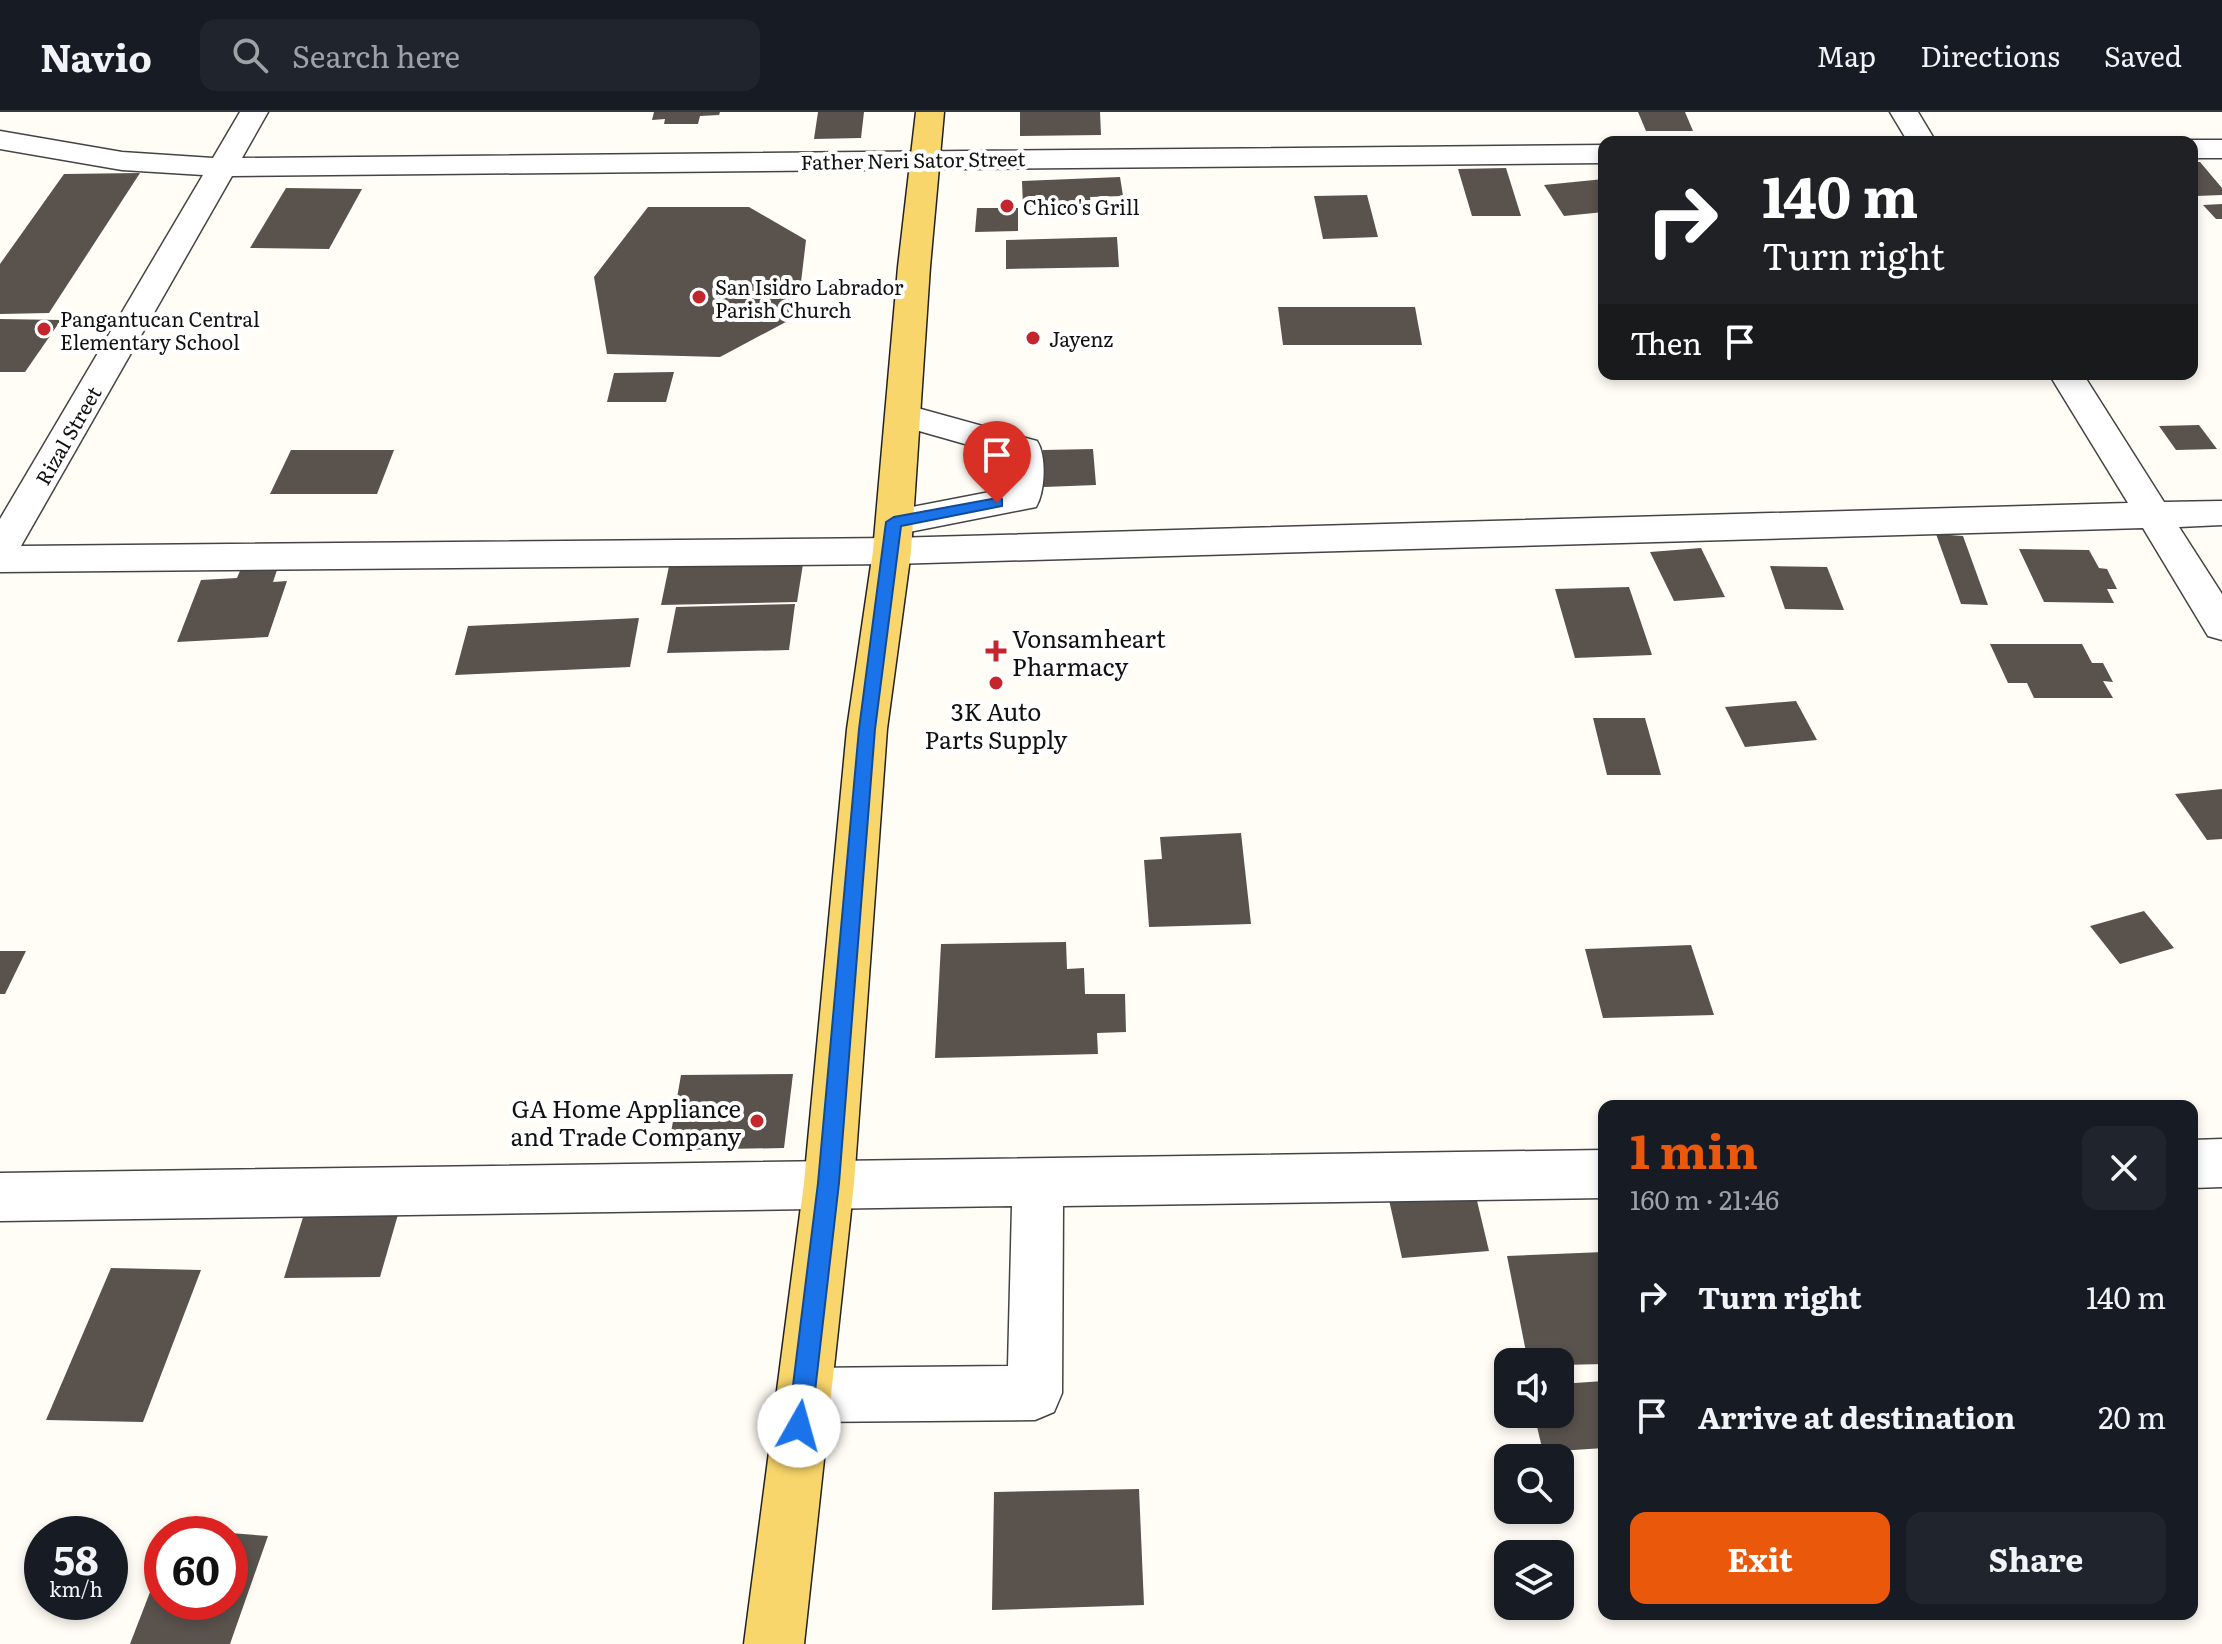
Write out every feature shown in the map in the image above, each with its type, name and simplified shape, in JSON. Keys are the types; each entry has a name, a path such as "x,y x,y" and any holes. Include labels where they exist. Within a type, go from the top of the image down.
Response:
{"main road":[{"path":"774,1644 829,1183 867,729 893,537 930,112"}],"street":[{"name":"Rizal Street","path":"0,550 254,112"},
{"path":"1904,112 1918,136"},
{"name":"Father Neri Sator Street","path":"0,140 122,161 222,167 1598,154"},
{"path":"2198,149 2222,149"},
{"path":"2070,380 2222,626"},
{"path":"893,537 1023,498 1025,449 903,415"},
{"path":"0,559 893,537 2222,513"},
{"path":"2198,1164 2222,1163"},
{"path":"0,1197 1598,1174"},
{"path":"803,1395 1035,1393 1038,1183"}],"building":[{"path":"654,112 720,112 719,115 700,116 698,124 664,124 665,119 652,120"},
{"path":"818,112 864,112 861,138 814,139"},
{"path":"1020,112 1100,112 1101,135 1020,136"},
{"path":"1638,112 1685,112 1693,131 1646,131"},
{"path":"2198,162 2222,188 2222,195 2198,196"},
{"path":"1506,168 1521,216 1472,216 1458,169"},
{"path":"140,173 49,313 0,314 0,264 64,174"},
{"path":"1120,177 1123,196 1090,197 1091,205 1023,207 1022,181"},
{"path":"1598,180 1598,213 1564,216 1544,185"},
{"path":"286,188 362,189 329,249 250,248"},
{"path":"1367,195 1378,237 1323,239 1314,196"},
{"path":"2222,204 2222,219 2216,219 2203,205"},
{"name":"San Isidro Labrador Parish Church","path":"648,207 749,207 806,240 797,316 720,357 607,354 594,277"},
{"path":"977,208 1018,208 1018,231 975,232"},
{"path":"1117,237 1119,267 1006,269 1006,240"},
{"path":"1278,307 1415,307 1422,345 1283,345"},
{"path":"0,319 61,320 25,372 0,372"},
{"path":"674,372 666,402 607,402 614,373"},
{"path":"2199,425 2217,449 2176,450 2159,426"},
{"path":"1093,449 1096,485 1044,487 1043,450"},
{"path":"291,450 394,450 377,494 270,494"},
{"path":"1936,534 1963,536 1988,605 1961,604"},
{"path":"1701,548 1725,597 1674,601 1650,552"},
{"path":"2019,549 2089,550 2099,568 2107,569 2117,589 2107,589 2114,603 2044,602"},
{"path":"279,564 273,582 287,581 268,637 177,642 201,580 237,578 242,566"},
{"path":"803,564 797,602 661,605 669,566"},
{"path":"1770,566 1827,567 1844,610 1785,609"},
{"path":"1629,587 1652,655 1575,658 1555,589"},
{"path":"795,604 789,650 667,653 676,607"},
{"path":"639,618 630,667 455,675 468,626"},
{"path":"1990,644 2082,644 2092,663 2103,663 2113,682 2103,681 2113,698 2034,698 2027,683 2008,683"},
{"path":"1796,701 1817,740 1745,747 1725,707"},
{"path":"1593,718 1645,718 1661,775 1607,775"},
{"path":"2222,789 2222,839 2207,840 2175,794"},
{"path":"1241,833 1251,924 1149,927 1144,860 1162,859 1160,837"},
{"path":"2144,911 2174,948 2120,964 2090,926"},
{"path":"1066,942 1067,969 1084,968 1085,994 1125,994 1126,1032 1097,1033 1098,1054 935,1058 941,944"},
{"path":"1691,945 1714,1015 1603,1018 1585,949"},
{"path":"0,951 26,951 5,994 0,994"},
{"path":"793,1074 784,1148 668,1150 681,1075"},
{"path":"1473,1184 1489,1251 1402,1258 1387,1191"},
{"path":"305,1211 399,1211 380,1277 284,1278"},
{"path":"1598,1252 1598,1364 1574,1365 1574,1348 1525,1348 1507,1256"},
{"path":"111,1268 201,1270 143,1422 46,1420"},
{"path":"1598,1381 1598,1448 1574,1450 1574,1444 1541,1444 1537,1428 1574,1428 1574,1383"},
{"path":"1139,1489 1144,1605 992,1610 994,1492"},
{"path":"248,1534 268,1536 248,1593"},
{"path":"144,1608 144,1620 238,1620 230,1644 130,1644"}],"place":[{"name":"Chico's Grill","path":"1007,206"},
{"name":"San Isidro Labrador Parish Church","path":"699,297"},
{"name":"Pangantucan Central Elementary School","path":"44,329"},
{"name":"Jayenz","path":"1033,338"},
{"name":"Vonsamheart Pharmacy","path":"996,651"},
{"name":"3K Auto Parts Supply","path":"996,683"},
{"name":"GA Home Appliance and Trade Company","path":"757,1121"}],"route":[{"path":"799,1426 829,1183 867,729 894,522 997,503"}]}
